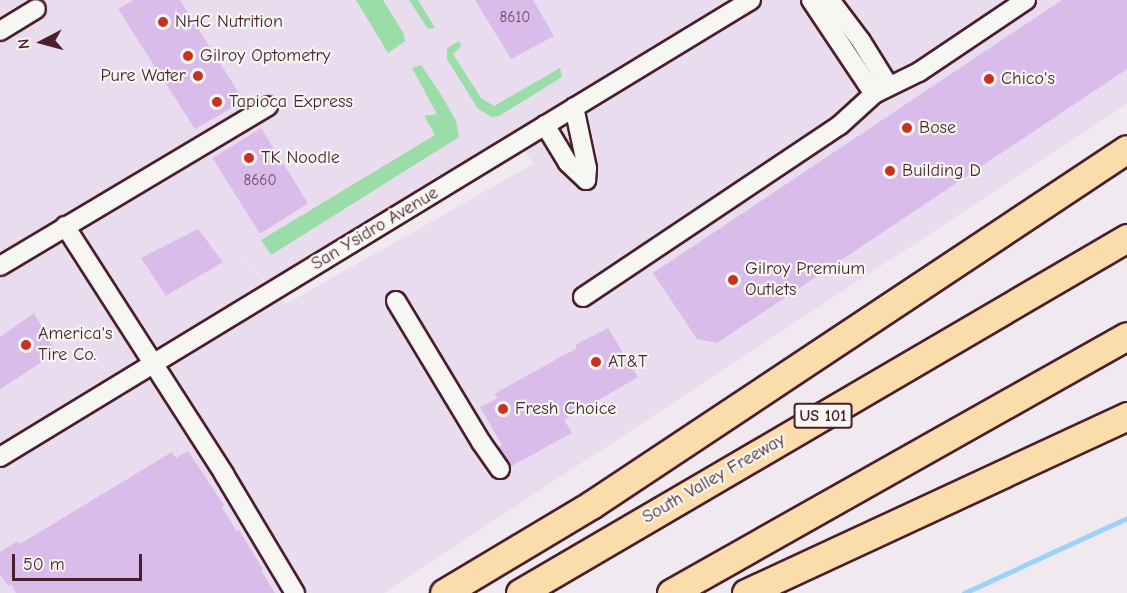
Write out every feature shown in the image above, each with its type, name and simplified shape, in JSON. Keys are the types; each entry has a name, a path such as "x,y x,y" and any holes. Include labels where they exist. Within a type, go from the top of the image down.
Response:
{"highway":[{"path":"444,593 591,505 1127,149"},
{"name":"South Valley Freeway","path":"520,593 1127,238"},
{"path":"671,593 1127,336"},
{"path":"746,593 1127,416"}],"street":[{"name":"San Ysidro Avenue","path":"0,457 751,0"},
{"path":"811,0 882,90"},
{"path":"830,0 861,41 882,90"},
{"path":"583,297 840,125 882,90 919,72 1026,0"},
{"path":"0,31 36,9"},
{"path":"0,266 268,106"},
{"path":"545,125 568,163 586,180 587,168 574,107"},
{"path":"65,226 225,474 295,593"},
{"path":"396,301 481,442 500,469"}],"shaded area":[{"path":"0,0 1127,0 1127,104 384,593 0,593","holes":["519,141 533,164 286,304 232,250 275,290"]}],"green space":[{"path":"356,0 383,0 404,34 405,41 388,53"},
{"path":"409,0 418,0 435,28 428,29"},
{"path":"459,41 461,46 453,54 481,98 494,106 560,68 562,77 499,116 492,117 478,109 447,59 447,48"},
{"path":"421,65 456,121 459,137 271,255 261,240 435,135 424,116 437,114 412,68"}],"building":[{"path":"134,0 180,0 244,101 195,129 118,9"},
{"path":"475,0 533,0 554,36 511,59"},
{"name":"Building D","path":"1062,0 1127,0 1127,69 717,343 697,339 653,273"},
{"path":"261,128 308,203 260,234 213,158"},
{"path":"198,229 223,262 166,296 141,258"},
{"name":"America's Tire Co.","path":"34,313 56,353 0,389 0,337"},
{"path":"608,328 638,377 564,420 572,433 508,468 495,450 502,445 480,407 498,398 494,394 577,348 575,345"},
{"path":"188,451 224,505 222,507 237,532 239,530 275,593 16,593 11,584 8,586 0,574 0,552 18,541 20,544 172,452 176,458"}],"waterway":[{"path":"964,593 1127,518"}],"place":[{"name":"NHC Nutrition","path":"163,22"},
{"name":"Gilroy Optometry","path":"188,56"},
{"name":"Pure Water","path":"198,76"},
{"name":"Chico's","path":"989,79"},
{"name":"Tapioca Express","path":"217,102"},
{"name":"Bose","path":"907,128"},
{"name":"TK Noodle","path":"249,158"},
{"name":"Building D","path":"890,171"},
{"name":"Gilroy Premium Outlets","path":"733,280"},
{"name":"America's Tire Co.","path":"26,345"},
{"name":"AT&T","path":"596,362"},
{"name":"Fresh Choice","path":"503,409"}]}
